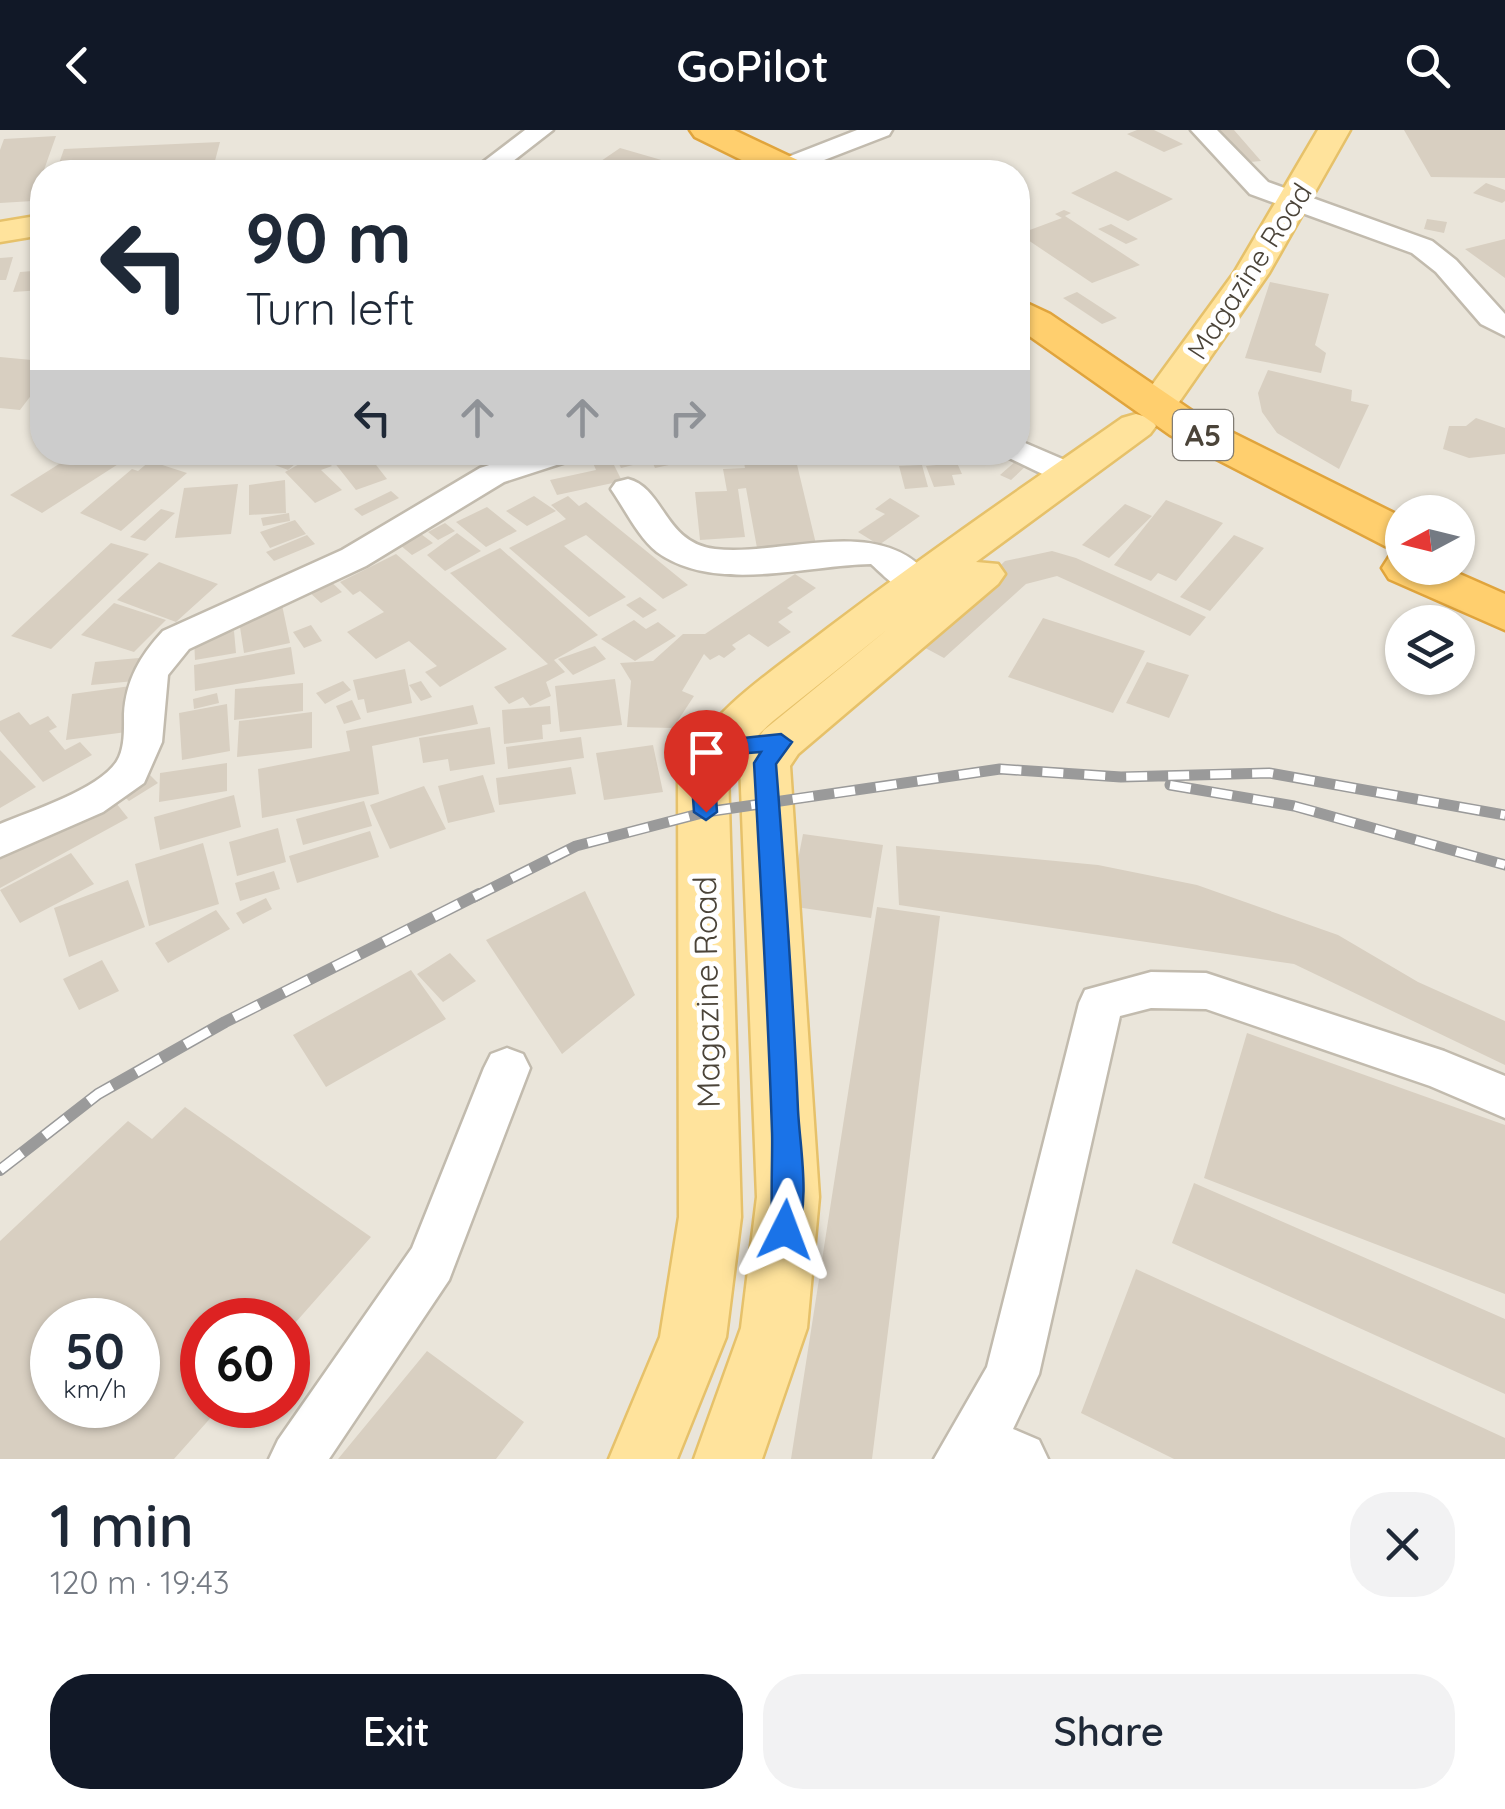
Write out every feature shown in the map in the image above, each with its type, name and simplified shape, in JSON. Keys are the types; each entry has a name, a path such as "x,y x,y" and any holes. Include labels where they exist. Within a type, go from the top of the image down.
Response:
{"highway":[{"path":"667,130 747,160"},
{"path":"707,130 758,160"},
{"name":"A5","path":"1030,320 1149,424 1385,527"},
{"name":"A5","path":"1030,350 1149,424 1234,485 1385,558"},
{"path":"1475,569 1505,584"},
{"name":"A5","path":"1443,585 1505,614"}],"main road":[{"name":"Magazine Road","path":"728,1459 774,1328 788,1197 765,763 781,742 1149,424 1296,202 1334,130"},
{"path":"0,232 30,228"},
{"path":"0,242 30,238"},
{"name":"Magazine Road","path":"643,1459 692,1338 710,1217 702,769 715,748 751,713 917,584 1069,474 1149,424"},
{"path":"715,748 781,742"}],"street":[{"path":"500,160 541,130"},
{"path":"805,160 880,130"},
{"path":"1203,130 1260,188 1422,247 1446,266 1491,318 1505,327"},
{"path":"1030,456 1069,474"},
{"path":"0,842 92,799 129,775 139,756 148,674 156,658 176,640 354,558 492,474 521,465"},
{"path":"628,489 671,546 716,561 872,553 884,556 917,584"},
{"path":"987,1453 1012,1374 1101,1003 1151,990 1206,991 1444,1071 1505,1098"},
{"path":"296,1459 431,1263 507,1068"}],"shaded area":[{"path":"0,130 1505,130 1505,1459 0,1459"}],"building":[{"path":"1154,130 1183,144 1164,152 1127,134"},
{"path":"1211,130 1234,130 1261,161 1239,163"},
{"path":"1404,130 1505,130 1505,178 1431,177"},
{"path":"56,136 48,160 30,160 30,201 0,203 0,150 4,139"},
{"path":"220,142 215,160 60,160 64,149"},
{"path":"620,148 661,160 602,160"},
{"path":"1116,171 1173,199 1128,221 1071,193"},
{"path":"1486,183 1505,190 1505,201 1473,193"},
{"path":"1064,210 1071,213 1065,216 1140,265 1092,283 1030,241 1030,230 1062,218 1055,214"},
{"path":"1427,219 1447,222 1444,233 1424,229"},
{"path":"1111,224 1138,239 1126,244 1098,229"},
{"path":"1505,239 1505,278 1465,249"},
{"path":"13,257 6,280 0,280 0,258"},
{"path":"30,271 30,291 13,292 20,272"},
{"path":"1270,282 1329,294 1315,345 1326,353 1321,373 1245,358"},
{"path":"1077,292 1117,318 1102,324 1063,298"},
{"path":"0,357 30,360 30,397 20,410 0,408"},
{"path":"1268,370 1352,390 1351,401 1369,405 1339,469 1277,433 1262,412 1258,393"},
{"path":"1476,418 1505,428 1505,454 1469,458 1443,449 1449,426 1466,426"},
{"path":"57,465 117,465 42,513 10,495"},
{"path":"145,465 162,465 187,473 121,531 80,513 132,469 138,471"},
{"path":"298,465 331,465 321,470 342,490 315,503 285,472"},
{"path":"336,465 376,465 387,479 356,490"},
{"path":"594,465 614,465 622,481 557,495 550,480 596,470"},
{"path":"744,465 797,465 816,544 757,548 746,488 738,489 745,537 700,540 695,492 727,491 723,469 745,468"},
{"path":"922,465 928,487 905,489 899,466"},
{"path":"958,465 962,474 952,475 955,485 934,487 926,466"},
{"path":"1011,465 1027,465 1011,480 1000,475"},
{"path":"285,480 286,513 249,515 249,485"},
{"path":"238,484 231,534 175,538 184,488"},
{"path":"391,491 399,498 362,516 354,509"},
{"path":"534,496 556,511 527,526 506,511"},
{"path":"568,496 579,506 586,502 688,585 663,599 586,535 564,546 626,597 589,617 509,548 566,519 551,505"},
{"path":"890,498 920,516 879,545 858,532 885,514 875,509"},
{"path":"1166,500 1223,523 1176,581 1158,573 1151,581 1114,565"},
{"path":"1125,504 1152,516 1109,558 1082,545"},
{"path":"487,507 517,531 486,547 456,522"},
{"path":"161,509 175,513 145,541 130,537"},
{"path":"289,513 290,521 263,526 261,518"},
{"path":"295,520 306,534 270,548 260,532"},
{"path":"445,523 455,531 438,540 428,532"},
{"path":"457,533 481,551 445,571 427,555"},
{"path":"421,534 433,543 412,555 400,545"},
{"path":"307,535 315,544 274,561 266,552"},
{"path":"1234,535 1264,548 1210,611 1180,597"},
{"path":"111,543 149,554 51,649 11,636"},
{"path":"500,548 598,635 554,660 565,672 546,682 551,696 530,706 523,697 509,704 494,687 548,664 450,573"},
{"path":"1052,551 1076,558 1206,617 1190,636 1057,576 1026,584 944,658 918,644 1005,561"},
{"path":"396,554 507,649 440,687 425,672 437,666 409,641 376,659 347,632 384,612 360,591 353,595 340,582"},
{"path":"159,562 218,584 176,622 117,600"},
{"path":"795,574 816,588 787,608 793,612 778,622 791,632 768,647 749,634 732,645 736,649 724,658 719,655 710,660 704,654 682,691 694,696 673,728 627,727 631,681 620,663 653,661 683,634 705,634"},
{"path":"327,578 342,592 321,603 306,589"},
{"path":"640,597 657,610 643,618 626,605"},
{"path":"114,603 166,620 134,652 81,635"},
{"path":"282,605 290,643 244,653 238,614"},
{"path":"1043,618 1145,651 1113,713 1008,677"},
{"path":"634,620 646,629 658,622 676,636 635,661 601,639"},
{"path":"311,625 322,641 304,648 293,632"},
{"path":"234,631 236,653 195,660 194,638"},
{"path":"595,646 606,659 573,675 558,659"},
{"path":"291,647 295,674 195,691 194,665"},
{"path":"139,658 135,681 91,685 95,662"},
{"path":"1147,662 1189,675 1169,718 1126,703"},
{"path":"405,669 412,703 367,713 364,699 358,700 353,680"},
{"path":"615,679 622,725 560,732 555,686"},
{"path":"343,681 351,690 325,704 316,693"},
{"path":"421,681 432,697 421,701 409,685"},
{"path":"303,683 303,711 234,720 235,689"},
{"path":"138,685 134,731 66,740 72,694"},
{"path":"217,693 219,703 194,709 193,699"},
{"path":"352,700 361,719 344,724 336,706"},
{"path":"227,704 230,751 182,760 179,713"},
{"path":"473,705 478,724 372,746 379,794 262,818 258,769 350,751 346,731"},
{"path":"550,706 551,724 542,725 543,739 504,744 502,710"},
{"path":"19,712 30,725 48,716 57,727 49,731 65,750 80,742 92,755 43,782 0,731 0,721"},
{"path":"312,712 312,748 237,757 239,721"},
{"path":"490,727 495,764 450,771 448,759 423,763 419,738"},
{"path":"581,737 584,758 508,769 506,747"},
{"path":"653,745 663,792 604,800 596,753"},
{"path":"0,750 36,787 0,808"},
{"path":"227,763 227,791 159,802 160,773"},
{"path":"571,767 576,794 499,805 496,778"},
{"path":"145,770 158,783 129,801 116,789"},
{"path":"483,775 495,812 448,823 438,786"},
{"path":"424,786 446,829 390,849 370,805"},
{"path":"109,794 128,818 0,888 0,853"},
{"path":"234,795 241,827 160,850 154,817"},
{"path":"364,801 372,826 303,845 296,819"},
{"path":"278,828 286,862 237,876 229,842"},
{"path":"370,831 379,857 297,883 289,856"},
{"path":"803,834 883,845 871,918 789,906"},
{"path":"203,843 219,904 149,926 135,864"},
{"path":"896,846 1098,865 1197,885 1338,935 1418,982 1505,1021 1505,1065 1294,964 899,905"},
{"path":"71,853 94,884 20,923 0,890"},
{"path":"274,871 280,889 240,901 235,883"},
{"path":"128,880 145,927 69,957 54,908"},
{"path":"585,891 635,995 562,1054 486,940"},
{"path":"266,898 272,909 243,924 236,913"},
{"path":"877,907 940,916 872,1459 791,1459"},
{"path":"216,910 230,929 168,963 155,943"},
{"path":"450,953 476,981 443,1002 417,974"},
{"path":"102,960 119,991 79,1010 63,979"},
{"path":"411,970 446,1019 326,1087 293,1035"},
{"path":"1247,1033 1505,1125 1505,1294 1204,1178"},
{"path":"185,1107 371,1237 310,1306 310,1298 180,1298 180,1428 202,1428 174,1459 0,1459 0,1241 128,1121 152,1139"},
{"path":"1194,1183 1505,1319 1505,1394 1172,1243"},
{"path":"1136,1269 1505,1438 1505,1459 1174,1459 1081,1413"},
{"path":"427,1351 524,1422 496,1459 338,1459"}],"railway":[{"path":"474,897 576,846 706,812 1000,769 1121,777 1269,773 1505,815"},
{"path":"1170,785 1294,806 1505,865"},
{"path":"0,1170 98,1094 225,1022 479,894"}],"route":[{"path":"706,812 702,769 715,748 781,742 765,763 781,1010 788,1197 785,1230"}]}
